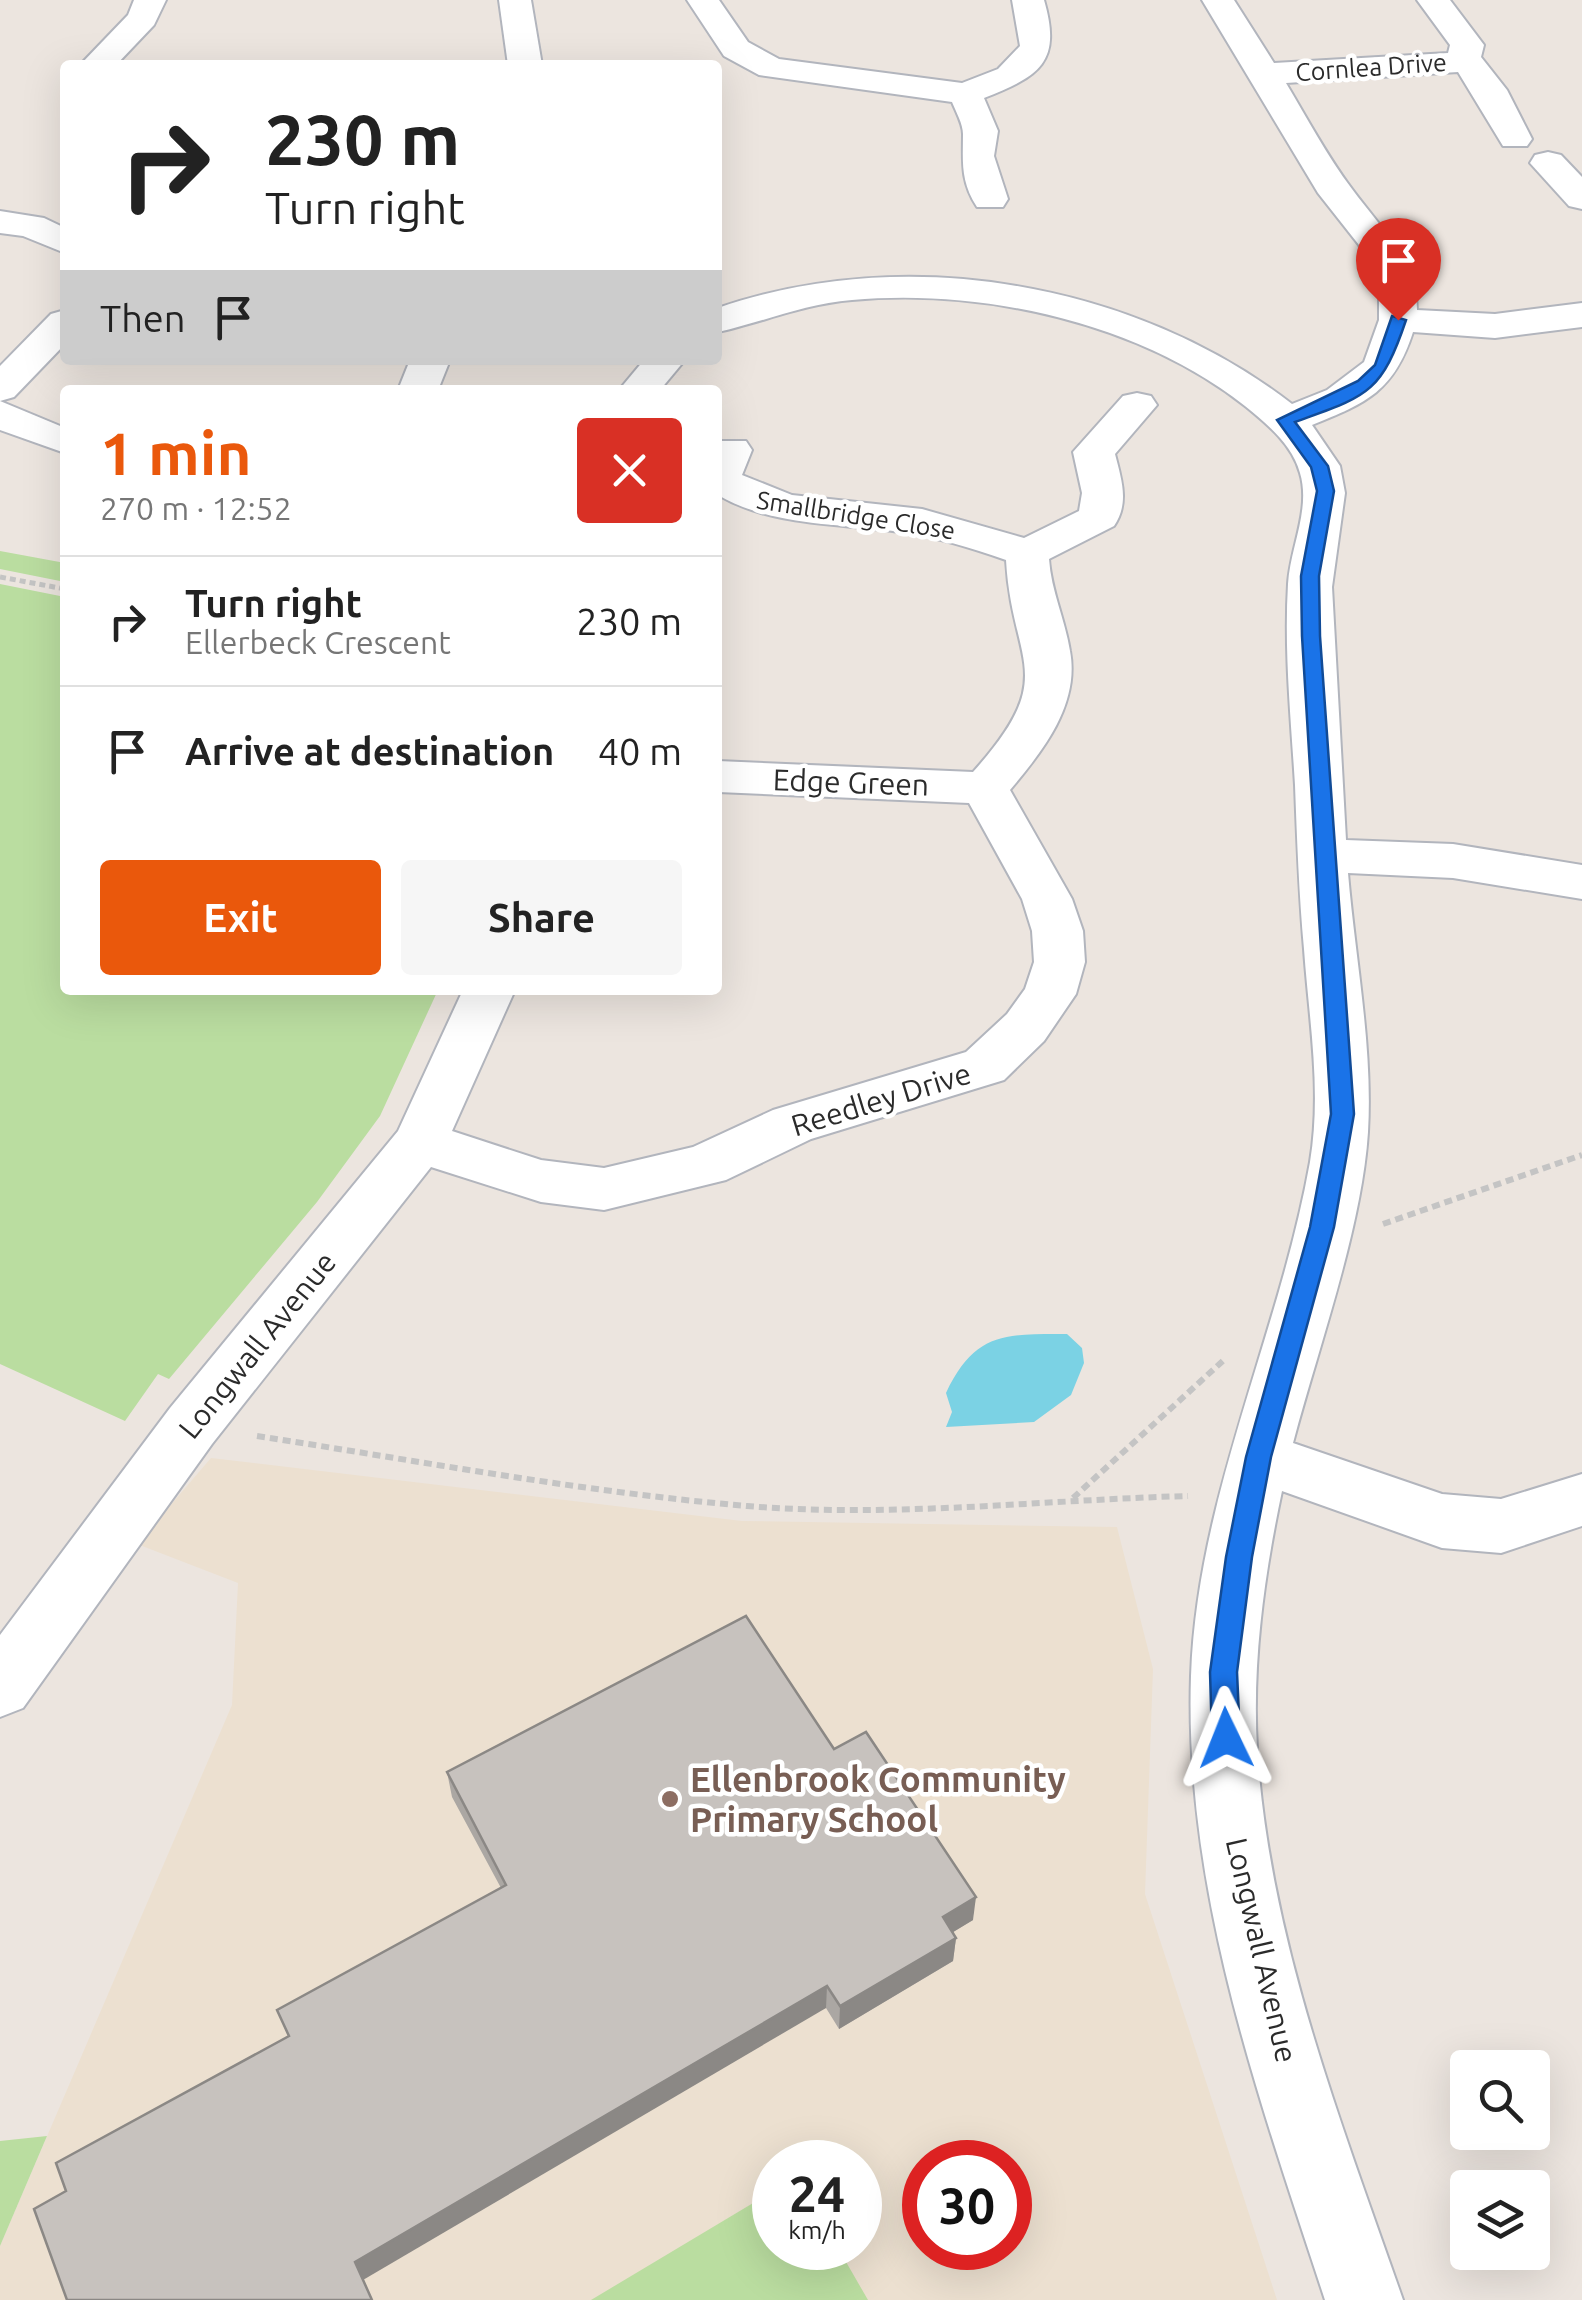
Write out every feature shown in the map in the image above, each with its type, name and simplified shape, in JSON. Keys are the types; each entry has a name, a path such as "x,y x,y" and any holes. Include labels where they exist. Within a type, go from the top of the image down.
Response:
{"street":[{"path":"89,60 143,18 150,0"},
{"path":"515,0 524,60"},
{"path":"702,0 736,49 772,68 965,94 1010,76 1036,48 1037,32 1028,0"},
{"path":"1218,0 1336,193 1377,243 1398,296 1398,320 1382,367 1341,400 1285,420"},
{"name":"Cornlea Drive","path":"1266,74 1436,66 1464,58 1467,46 1433,0"},
{"path":"1464,58 1490,90 1515,139"},
{"path":"939,174 986,186 976,152 981,131 965,94"},
{"path":"1548,163 1558,178 1582,198"},
{"path":"0,222 31,226 60,240"},
{"name":"Longwall Avenue","path":"722,318 763,303 865,284 912,285 1002,296 1089,315 1150,337 1205,364 1285,420 1320,466 1326,491 1310,576 1322,855 1342,1114 1316,1249 1254,1482 1224,1672 1229,1805 1251,1924 1295,2087 1364,2300"},
{"path":"1398,320 1495,326 1582,315"},
{"path":"0,389 60,327"},
{"path":"643,385 661,365"},
{"path":"985,788 1026,742 1043,704 1049,655 1027,580 1027,553 1099,517 1103,492 1094,452 1137,406"},
{"path":"0,413 30,430 60,439"},
{"name":"Smallbridge Close","path":"722,471 730,450"},
{"name":"Smallbridge Close","path":"722,481 749,499 812,512 920,521 1027,553"},
{"name":"Edge Green","path":"722,777 985,788"},
{"name":"Reedley Drive","path":"420,1142 541,1181 604,1189 706,1165 792,1124 985,1066 1010,1046 1051,996 1062,954 1054,911 1044,888 1017,849 985,788"},
{"path":"1322,855 1453,861 1582,882"},
{"name":"Longwall Avenue","path":"0,1688 191,1426 420,1142 486,995"},
{"path":"1254,1482 1442,1520 1501,1526 1582,1500"}],"path":[{"path":"0,577 60,588"},
{"path":"1316,1249 1582,1155"},
{"path":"1072,1499 1233,1352 1294,1327"},
{"path":"191,1426 582,1486 749,1506 944,1510 1072,1499 1196,1496 1254,1482"}],"shaded area":[{"name":"Ellenbrook Community Primary School","path":"211,1458 742,1521 1117,1527 1153,1669 1145,1894 1277,2300 0,2300 0,2246 232,1705 238,1583 137,1544"}],"green space":[{"path":"0,551 60,562 60,581 0,569"},
{"path":"0,584 60,596 60,995 436,995 380,1116 317,1202 169,1379 158,1374 125,1421 0,1364"},
{"path":"47,2136 0,2246 0,2141"},
{"path":"752,2204 752,2270 851,2270 868,2300 591,2300"}],"water":[{"path":"1067,1334 1082,1348 1084,1363 1071,1395 1034,1422 946,1427 952,1412 946,1393 968,1358 981,1348 1009,1337"}],"building":[{"path":"746,1616 834,1749 866,1732 976,1897 943,1917 956,1938 840,2006 827,1986 355,2262 372,2300 67,2300 34,2209 66,2191 56,2163 289,2036 277,2010 506,1885 447,1772"}],"place":[{"name":"Ellenbrook Community Primary School","path":"670,1799"}],"route":[{"path":"1226,1738 1224,1672 1239,1557 1258,1457 1322,1227 1342,1114 1322,855 1311,636 1310,576 1326,491 1320,466 1285,420 1341,400 1364,384 1382,367 1398,320"}]}
